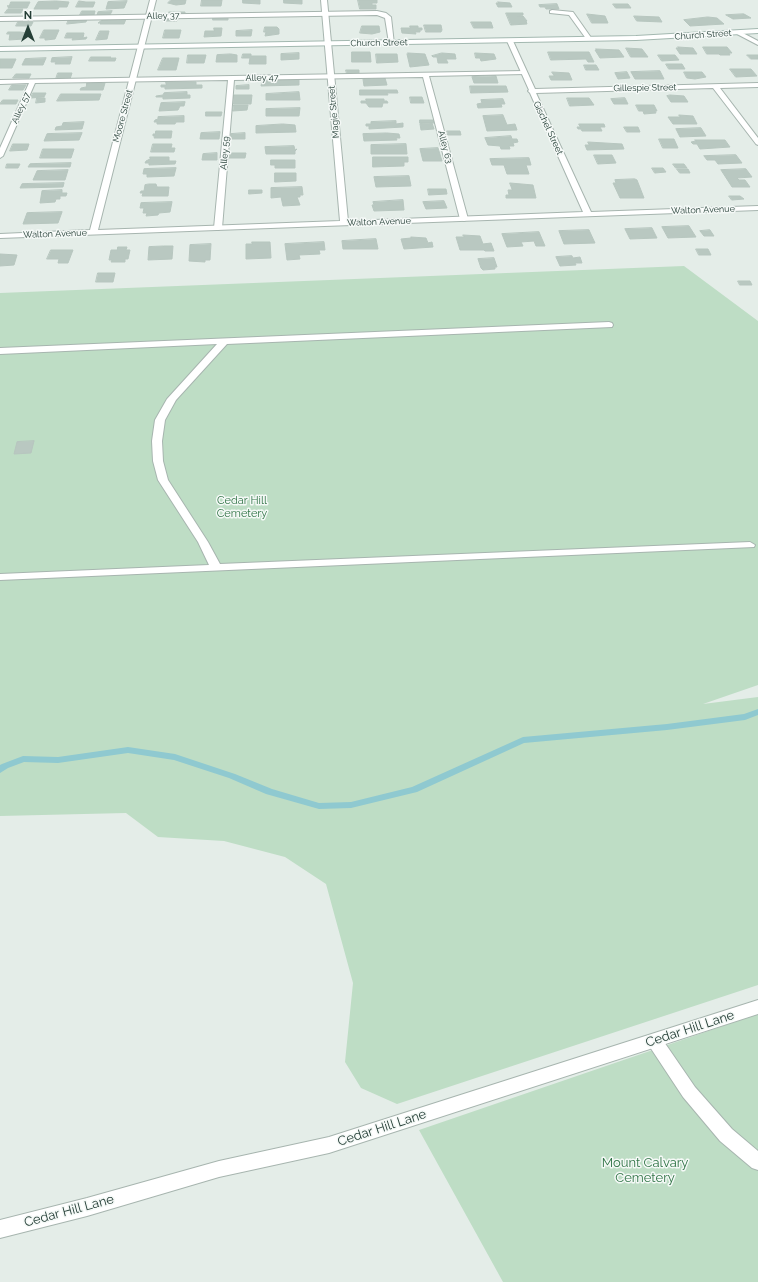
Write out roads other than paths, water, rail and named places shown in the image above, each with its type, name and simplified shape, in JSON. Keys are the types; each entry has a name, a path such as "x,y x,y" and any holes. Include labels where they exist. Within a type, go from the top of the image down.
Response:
{"street":[{"name":"Moore Street","path":"93,232 153,0"},
{"name":"Magie Street","path":"324,0 344,223"},
{"path":"552,12 571,13 589,39"},
{"name":"Alley 37","path":"0,19 372,13 387,15 392,43"},
{"name":"Church Street","path":"0,49 510,41 692,36 758,31"},
{"path":"739,33 758,43"},
{"name":"Gischel Street","path":"510,41 531,91 588,214"},
{"name":"Alley 47","path":"0,82 524,73"},
{"name":"Alley 63","path":"426,75 464,219"},
{"name":"Alley 59","path":"218,228 231,78"},
{"name":"Alley 57","path":"0,156 33,82"},
{"name":"Gillespie Street","path":"531,91 758,85"},
{"path":"715,86 758,143"},
{"name":"Walton Avenue","path":"0,236 758,208"},
{"path":"0,351 609,325"},
{"path":"216,567 203,542 163,480 158,461 156,441 160,420 172,398 225,341"},
{"path":"0,577 750,545"},
{"name":"Cedar Hill Lane","path":"0,1229 87,1207 219,1169 329,1145 758,1007"},
{"path":"654,1041 689,1092 726,1135 758,1162"}],"waterway":[{"path":"0,770 5,766 23,759 58,760 128,750 175,757 232,776 269,792 319,806 351,805 414,790 523,740 667,727 745,717 758,712"}],"park label":[{"name":"Cedar Hill Cemetery","path":"242,507"},
{"name":"Mount Calvary Cemetery","path":"645,1170"}]}
